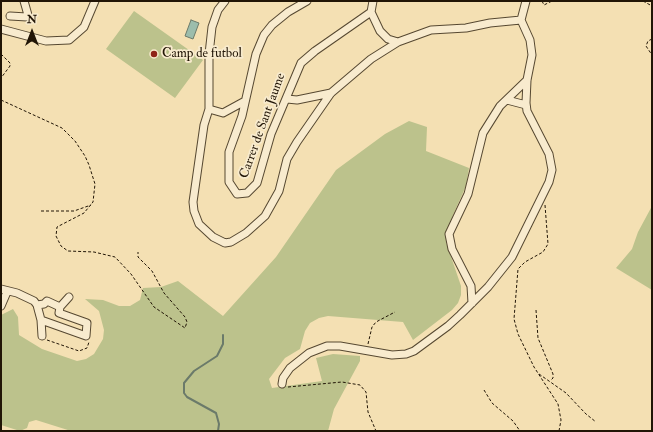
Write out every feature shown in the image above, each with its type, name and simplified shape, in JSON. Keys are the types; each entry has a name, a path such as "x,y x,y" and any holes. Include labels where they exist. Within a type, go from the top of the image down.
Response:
{"street":[{"path":"10,16 27,17 28,14 24,1"},
{"path":"1,29 46,41 69,40 84,27 95,1"},
{"path":"225,1 215,16 211,39 209,110 204,125 195,179 194,211 199,224 207,233 218,241 228,243 246,233 265,216 279,191 290,153 331,93 372,59 398,42 431,30 466,28 490,23 521,20"},
{"name":"Carrer de Sant Jaume","path":"307,1 278,20 264,36 256,54 242,116 231,143 228,162 230,185 234,192 240,194 251,191 257,183 271,134 287,99 299,67 306,59 371,12"},
{"path":"373,1 371,12 383,36 398,42"},
{"path":"282,384 287,370 318,349 327,346 340,346 398,355 414,351 448,326 488,287 512,258 551,176 551,159 527,111 526,104 527,80 532,55 530,40 521,20 526,1"},
{"path":"472,303 471,286 452,250 450,234 468,194 483,133 500,106 520,85 527,80"},
{"path":"287,99 297,100 331,93"},
{"path":"209,110 223,113 245,100"},
{"path":"507,100 526,104"},
{"path":"471,286 488,287"},
{"path":"1,306 4,291 26,296 34,301 41,320 42,336"},
{"path":"41,320 86,336 87,323 59,313 60,307 69,297"},
{"path":"37,306 44,304 47,301 60,307"}],"path":[{"path":"542,1 544,5 552,1"},
{"path":"643,1 652,6"},
{"path":"652,39 648,41 646,46 652,55"},
{"path":"1,54 10,62 10,66 1,78"},
{"path":"1,100 54,123 68,134 85,156 94,177 95,187 92,204 84,213 57,227 56,236 61,246 68,251 100,253 115,257 131,274 154,307 185,328 187,322 185,317 164,293 152,271 138,257 138,252"},
{"path":"544,192 548,244 543,252 525,262 518,269 514,322 518,334 538,372 558,404 561,420 559,431"},
{"path":"41,211 74,211 92,204"},
{"path":"536,310 538,338 553,374 552,380 550,380"},
{"path":"368,351 370,334 376,322 395,312"},
{"path":"42,336 52,343 79,352 84,350 89,344 90,340 86,336"},
{"path":"538,372 571,398 596,422"},
{"path":"282,384 291,388 328,383 350,382 360,385 366,392 368,412 376,431"},
{"path":"484,390 492,403 513,421 520,431"}],"green space":[{"name":"Camp de futbol","path":"134,11 203,60 175,98 106,49"},
{"path":"409,121 427,127 426,151 469,168 466,186 453,215 446,242 461,286 461,295 458,303 452,310 413,340 403,322 328,316 319,318 310,323 305,331 300,349 285,358 269,379 272,388 322,381 316,358 333,354 360,356 360,361 334,409 328,431 71,431 36,420 29,422 27,428 20,431 1,425 1,315 13,309 18,317 19,335 42,349 77,361 86,359 94,354 103,339 104,330 99,311 85,299 103,300 119,306 130,306 140,300 143,288 161,287 178,281 223,316 276,257 336,170 385,134"},
{"path":"652,206 652,290 616,268 632,249 638,232"}],"shaded area":[{"path":"191,20 199,23 193,39 185,36"}],"waterway":[{"path":"218,431 219,424 216,413 187,397 184,393 184,383 194,371 217,356 223,344 223,335"}],"place":[{"name":"Camp de futbol","path":"154,54"}]}
